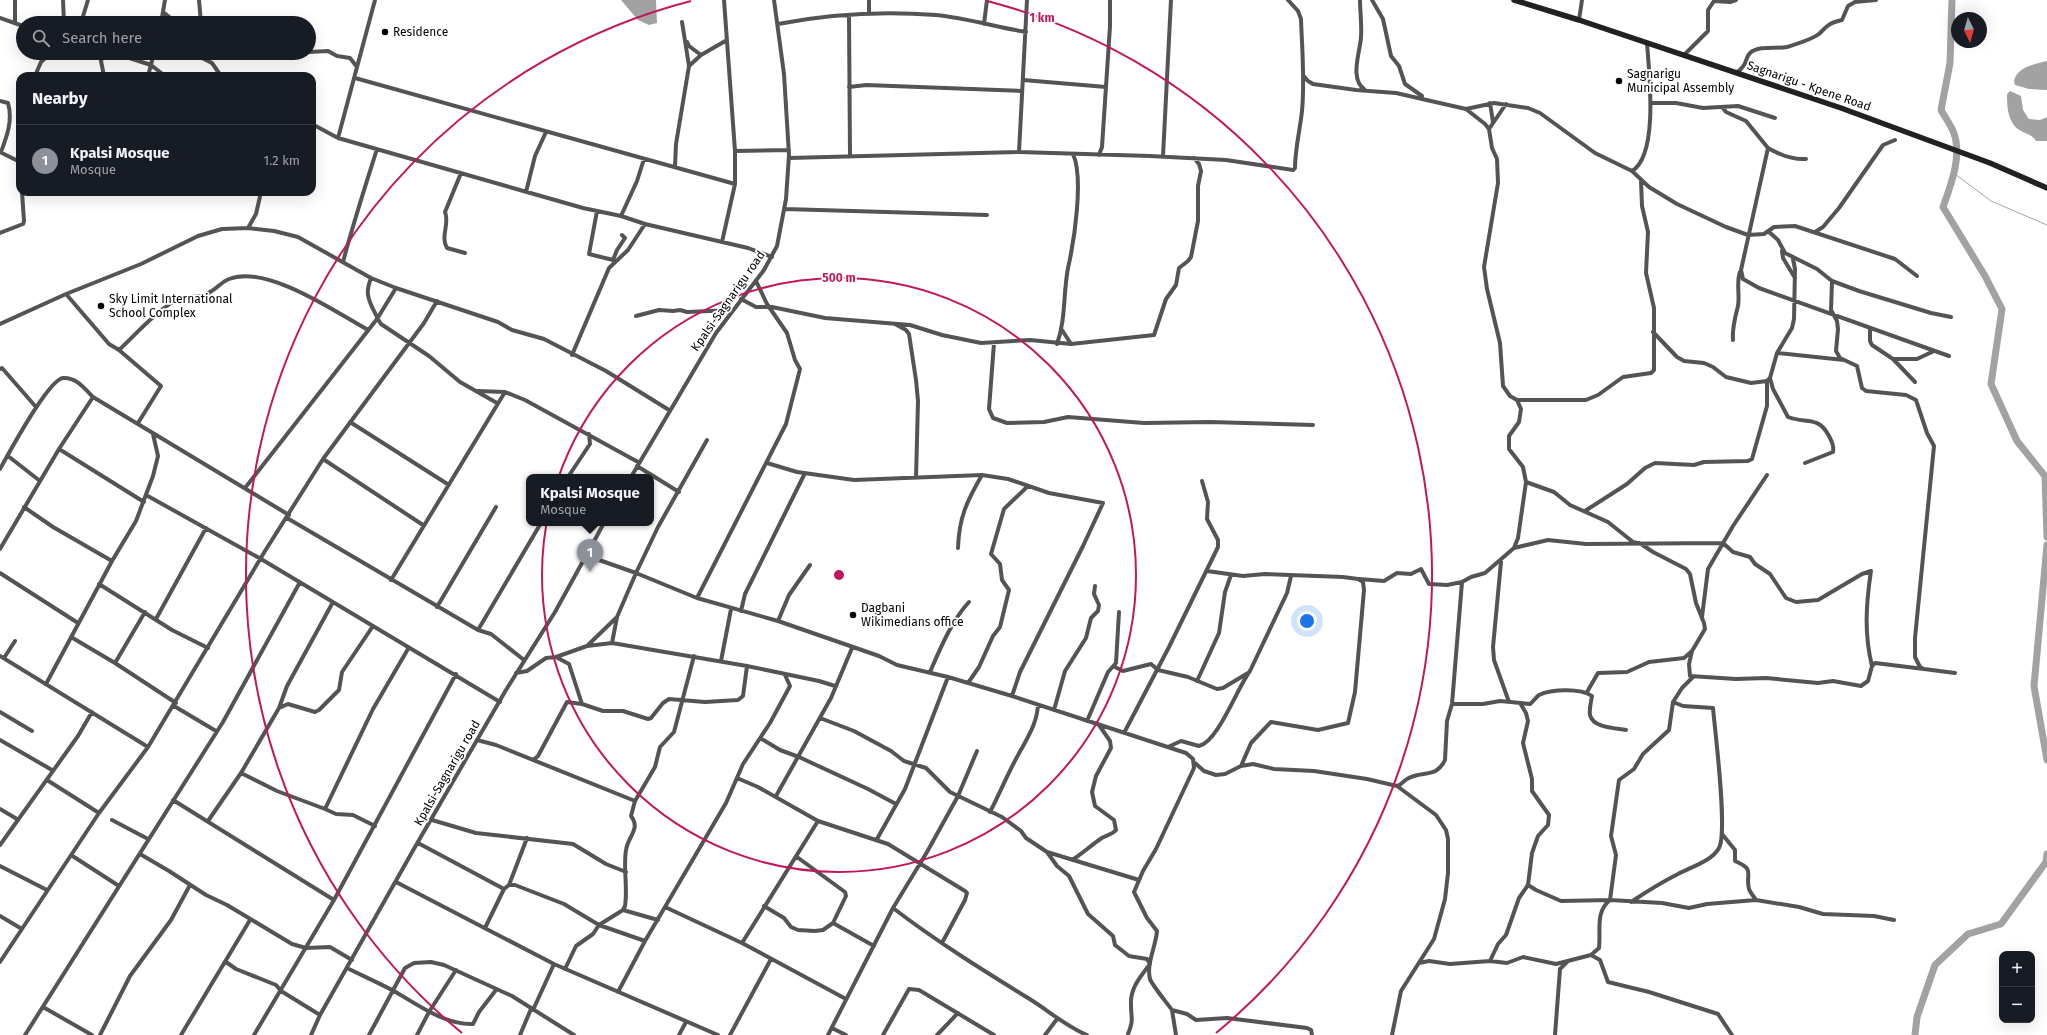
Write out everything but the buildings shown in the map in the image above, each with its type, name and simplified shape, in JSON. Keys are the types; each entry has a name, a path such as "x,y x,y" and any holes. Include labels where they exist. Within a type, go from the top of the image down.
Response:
{"street":[{"path":"0,18 15,23 15,0"},
{"path":"63,0 64,16"},
{"path":"83,16 88,0"},
{"path":"162,16 165,0"},
{"path":"199,0 200,16"},
{"path":"338,138 375,0"},
{"path":"722,242 735,184 735,151 724,0"},
{"name":"Kpalsi-Sagnarigu road","path":"633,474 669,410 733,310 756,281 772,257 780,236 785,209 789,150 778,24 774,0"},
{"path":"869,0 869,14"},
{"path":"984,24 987,0"},
{"path":"1019,152 1027,0"},
{"path":"1099,154 1102,147 1110,0"},
{"path":"1163,156 1171,0"},
{"path":"789,158 1019,152 1163,156 1226,160 1293,170 1295,168 1295,149 1302,110 1303,75 1301,19 1298,11 1288,0"},
{"path":"1360,0 1361,38 1356,67 1360,85 1366,91"},
{"path":"1372,0 1383,19 1389,52 1400,66 1405,84 1425,98"},
{"name":"Sagnarigu - Kpene Road","path":"1514,0 1579,20 1841,108 1956,151 2047,188"},
{"path":"1579,20 1582,0"},
{"path":"1684,55 1708,31 1708,10 1714,1 1730,2 1736,0"},
{"path":"1736,73 1744,67 1750,54 1755,51 1774,47 1785,47 1804,41 1818,34 1828,24 1842,20 1848,6 1855,2 1876,0"},
{"path":"163,12 168,16"},
{"path":"778,24 818,18 869,14 937,15 1026,32"},
{"path":"849,16 850,156"},
{"path":"675,167 676,144 689,66 682,22"},
{"path":"685,38 689,46 702,55"},
{"path":"689,66 702,55 727,40"},
{"path":"1632,171 1638,168 1646,146 1651,103 1647,43"},
{"path":"316,52 328,52 337,56 348,58 357,67"},
{"path":"36,72 40,62 42,60"},
{"path":"102,60 103,72"},
{"path":"136,60 151,65 161,72"},
{"path":"149,72 152,60"},
{"path":"206,60 212,63 218,72"},
{"path":"1207,571 1231,575 1265,574 1384,581 1397,573 1411,574 1421,569 1429,584 1446,586 1462,582 1471,577 1485,573 1501,561 1514,548 1518,538 1526,482 1523,467 1509,449 1509,436 1519,422 1521,409 1517,400 1506,392 1503,386 1500,343 1487,289 1484,267 1498,178 1497,159 1492,148 1489,129 1466,109 1425,98 1396,93 1366,91 1313,84 1308,82 1303,75"},
{"path":"355,78 735,184"},
{"path":"1023,80 1106,87"},
{"path":"849,87 866,85 1022,91"},
{"path":"0,100 8,103 10,115 9,127 0,152 16,160"},
{"path":"1466,109 1490,103 1528,108 1540,113 1595,153 1632,171 1641,181 1677,204 1748,235 1764,234 1774,227 1795,226 1895,259 1917,276"},
{"path":"1490,103 1493,122"},
{"path":"1651,103 1676,103 1703,108 1738,106 1775,118"},
{"path":"1489,129 1506,104"},
{"path":"1722,107 1726,112 1746,121 1768,148 1780,155 1799,160 1806,159"},
{"path":"316,126 338,138 526,192 621,216 645,224 722,242 772,257"},
{"path":"526,192 535,156 546,132"},
{"path":"1815,232 1823,227 1839,208 1883,145 1895,140"},
{"path":"1733,340 1733,322 1738,306 1738,280 1768,148"},
{"path":"343,262 357,207 369,178 377,149"},
{"path":"735,151 789,150"},
{"path":"1057,344 1062,330 1068,268 1072,253 1076,211 1078,169 1073,154"},
{"path":"741,299 753,306 769,307 825,318 893,323 981,343 1030,340 1057,344 1071,344 1154,335 1166,299 1176,285 1179,268 1188,261 1194,243 1198,221 1198,186 1201,171 1199,164 1194,158"},
{"path":"621,216 637,181 644,159"},
{"path":"461,173 445,212 447,217 444,240 447,248 465,253"},
{"path":"1517,400 1586,400 1598,395 1624,377 1651,373 1655,366 1653,332 1654,308 1646,273 1648,232 1642,206 1641,181"},
{"path":"0,233 22,224 24,221 22,196"},
{"path":"248,228 256,214 260,196"},
{"path":"785,209 987,215"},
{"path":"597,211 589,254 614,260 617,250 625,238 622,235"},
{"path":"572,355 609,268 628,250 645,224"},
{"path":"0,324 66,294 141,264 198,236 222,228 248,228 290,234 371,278 396,288 498,322 512,330 532,334 606,371 669,410"},
{"path":"1768,231 1778,240 1783,258 1795,279"},
{"path":"1782,250 1793,259 1817,269 1832,281 1859,291 1931,313 1951,317"},
{"path":"1585,511 1627,484 1645,468 1655,463 1694,465 1704,462 1748,461 1752,459 1766,406 1769,380 1777,353 1792,328 1794,319 1793,301 1795,279 1793,259"},
{"path":"1741,270 1741,275 1746,282 1793,301 1949,356"},
{"path":"119,350 169,305 184,298 207,294 228,279 236,278 258,278 286,286 321,302 368,330"},
{"path":"371,278 366,289 370,304 381,324 433,359 460,382 497,403"},
{"path":"696,598 786,424 800,369 795,360 787,333 769,307 756,281"},
{"path":"1832,281 1832,315 1837,321 1836,351 1838,355 1844,360 1857,366 1862,388 1866,391 1900,394 1916,400 1923,424 1934,446 1915,638 1917,662 1924,669"},
{"path":"244,488 377,319 396,288"},
{"path":"66,294 109,344 119,350 161,386 160,390 138,423"},
{"path":"0,962 99,813 148,747 324,459 431,314 437,301"},
{"path":"636,316 659,310 673,312 680,310 687,312 733,310"},
{"path":"893,323 906,330 909,334 916,380 916,478"},
{"path":"1870,328 1870,341 1872,345 1893,359 1915,382"},
{"path":"1062,330 1071,344"},
{"path":"1653,332 1677,357 1684,361 1704,363 1713,366 1726,377 1751,383 1769,380"},
{"path":"994,343 989,409 993,418 1008,423 1044,422 1068,417 1144,424 1210,422 1313,425"},
{"path":"1893,359 1917,359 1934,351"},
{"path":"1777,353 1844,360"},
{"path":"1,367 36,408"},
{"path":"0,468 2,462 8,456 36,408 54,382 62,378 71,378 79,382 93,397 244,488 288,517 391,580 478,630 491,634 524,660"},
{"path":"1769,380 1788,417 1796,420 1811,420 1819,423 1824,428 1834,446 1833,452 1829,455 1805,463"},
{"path":"477,391 505,392 535,405 589,434 653,474"},
{"path":"391,580 505,392"},
{"path":"0,548 59,449 93,397"},
{"path":"350,422 449,485"},
{"path":"46,684 112,561 136,521 144,502 157,461 154,434"},
{"path":"589,434 590,444"},
{"path":"570,474 590,444 598,440"},
{"path":"612,643 617,617 636,573 658,527 707,440"},
{"path":"59,449 144,502"},
{"path":"8,456 40,480"},
{"path":"324,459 423,525"},
{"path":"767,462 805,473 854,480 982,475 1008,479 1048,493 1102,503 1084,546 1020,672 1012,696"},
{"path":"741,611 745,594 805,473"},
{"path":"654,475 679,492"},
{"path":"958,548 966,503 982,475"},
{"path":"1702,618 1708,569 1767,475"},
{"path":"1124,733 1158,670 1218,547 1218,540 1208,524 1208,502 1202,481"},
{"path":"1526,482 1554,492 1570,504 1608,522 1633,542 1641,544 1686,569 1690,574 1696,603 1705,629 1692,651 1684,658 1649,662 1627,672 1598,673 1587,692"},
{"path":"968,683 979,667 993,636 1000,626 1009,590 1002,580 1000,564 991,554 998,528 1004,509 1028,486"},
{"path":"146,495 262,559 373,626 408,649 456,674 500,702"},
{"path":"24,507 53,527 112,561"},
{"path":"437,607 496,507"},
{"path":"478,630 539,526"},
{"name":"Kpalsi-Sagnarigu road","path":"311,1035 320,1015 418,843 524,660 555,612 602,526"},
{"path":"156,619 206,528"},
{"path":"1514,548 1548,540 1586,544 1723,543 1733,552 1750,557 1755,564 1770,574 1786,598 1796,602 1818,600 1862,574 1871,571 1866,605 1866,630 1872,666 1868,681 1860,686 1833,681 1818,683 1766,678 1736,679 1693,677 1690,676 1689,669 1692,651"},
{"path":"585,555 636,573 696,598 778,621 852,648 879,656 898,665 930,672 1012,696 1186,753 1204,771 1216,775 1225,774 1241,766 1253,764 1274,769 1314,772 1367,779 1397,786 1436,815 1446,830 1448,839 1448,872 1445,899 1434,939 1402,991 1392,1035"},
{"path":"1501,561 1493,647 1494,660 1509,702"},
{"path":"778,621 789,595 810,564"},
{"path":"0,573 78,623"},
{"path":"1197,680 1219,633 1225,592 1231,575"},
{"path":"1168,747 1181,741 1199,746 1207,743 1222,722 1242,681 1250,672 1287,593 1291,576"},
{"path":"1241,766 1251,743 1271,722 1318,730 1348,723 1355,692 1364,590 1363,582 1358,579"},
{"path":"25,1035 216,731 300,582"},
{"path":"1397,786 1407,778 1433,773 1445,760 1447,721 1452,704 1462,582"},
{"path":"100,584 156,619 208,648"},
{"path":"1054,710 1065,671 1086,638 1090,618 1098,611 1099,606 1094,594 1096,586"},
{"path":"208,821 241,773 279,708 287,686 332,602"},
{"path":"930,672 941,647 963,608 969,602"},
{"path":"721,661 731,609"},
{"path":"115,663 145,612"},
{"path":"1087,721 1108,672 1115,666 1119,612"},
{"path":"587,646 617,617"},
{"path":"279,708 288,704 315,712 319,710 338,690 342,672 373,626"},
{"path":"71,637 115,663 175,705 216,731"},
{"path":"16,641 1,657 148,747"},
{"path":"516,674 527,671 546,658 556,657 587,646 612,643 747,666 785,675 812,679 835,686"},
{"path":"776,796 831,698 852,648"},
{"path":"325,809 373,709 408,649"},
{"path":"565,969 576,946 593,934 600,925 623,910 626,901 626,849 636,825 631,816 635,801 655,767 660,747 674,732 694,656"},
{"path":"556,657 569,664 582,704"},
{"path":"1872,666 1879,663 1955,673"},
{"path":"1115,666 1123,671 1151,664 1158,670 1197,680 1213,688 1220,688 1250,672"},
{"path":"533,760 538,756 567,702 582,704 604,711 623,711 648,719 651,718 663,703 669,699 705,702 738,700 743,696 747,666"},
{"path":"254,1035 334,900 456,674"},
{"path":"618,992 665,907 726,803 743,764 790,686 785,675"},
{"path":"877,839 905,789 916,764 948,677"},
{"path":"1419,963 1429,961 1450,964 1490,961 1507,963 1524,957 1556,964 1591,955 1600,948 1600,912 1604,905 1610,900 1616,855 1611,836 1619,780 1634,769 1643,754 1669,730 1674,702 1682,688 1693,677"},
{"path":"1452,704 1483,704 1500,701 1530,704 1538,696 1555,691 1565,690 1587,692 1592,696 1590,714 1592,720 1597,724 1626,730"},
{"path":"1630,902 1677,874 1710,858 1720,848 1722,834 1720,774 1713,708 1683,706 1674,702"},
{"path":"1490,961 1498,944 1506,935 1519,898 1528,885 1532,853 1538,836 1548,825 1549,815 1532,791 1532,779 1523,743 1528,721 1526,713 1520,703"},
{"path":"990,812 1029,737 1038,713 1038,705"},
{"path":"0,712 32,731"},
{"path":"0,845 17,819 47,780 52,770 78,736 92,712"},
{"path":"820,718 854,731 891,751 904,761 926,768 950,792 1002,817 1021,831 1026,838 1047,852 1139,880"},
{"path":"1072,860 1092,847 1100,838 1111,835 1116,830 1114,820 1095,806 1092,792 1096,776 1111,748 1110,742 1098,724"},
{"path":"760,738 780,750 868,788 896,804"},
{"path":"0,740 52,770"},
{"path":"477,740 496,745 635,801"},
{"path":"828,1035 893,908 958,796 977,751"},
{"path":"1176,1035 1172,1010 1150,979 1150,964 1156,942 1157,931 1147,918 1134,892 1156,850 1195,763"},
{"path":"241,773 277,791 336,814 353,815 375,826"},
{"path":"737,778 776,796 818,821 842,830 877,839 920,863 967,893 942,943"},
{"path":"47,780 99,813"},
{"path":"173,800 334,900"},
{"path":"0,809 17,819"},
{"path":"112,820 148,839"},
{"path":"432,820 476,833 573,844 606,864 626,872"},
{"path":"742,943 764,906 797,858 818,821"},
{"path":"1722,834 1735,850 1736,861 1746,866 1750,871 1749,889 1756,900"},
{"path":"485,928 504,889 509,885 527,838"},
{"path":"418,843 504,889"},
{"path":"1047,852 1057,866 1069,876 1088,914 1113,936 1115,945 1128,956 1147,959 1150,964"},
{"path":"140,854 190,886 292,944 306,948 330,947 352,960"},
{"path":"71,855 119,886"},
{"path":"764,906 778,914 791,927 798,930 823,930 833,923 846,896 845,892 797,858"},
{"path":"0,866 47,890"},
{"path":"396,882 554,964 718,1035"},
{"path":"509,885 515,885 564,904 600,925 645,942"},
{"path":"1528,885 1561,901 1610,900 1662,903 1688,908 1707,904 1756,900 1799,907 1822,914 1874,916 1894,920"},
{"path":"100,1035 130,976 170,920 190,886"},
{"path":"665,907 742,943 846,999"},
{"path":"893,908 979,969 1029,999 1057,1019 1077,1031 1088,1035"},
{"path":"623,910 658,920"},
{"path":"0,916 22,928"},
{"path":"181,1035 250,920"},
{"path":"833,923 874,946"},
{"path":"1591,955 1600,960 1608,982 1649,992 1718,1014 1732,1035"},
{"path":"730,1035 771,959"},
{"path":"1555,1035 1560,969 1569,960"},
{"path":"226,962 236,969 276,984 281,991 320,1015"},
{"path":"369,1035 405,968 414,963 431,962 456,970 496,990 512,996 573,1035"},
{"path":"520,1035 554,964"},
{"path":"1127,1035 1133,1021 1131,1003 1132,992 1150,964"},
{"path":"348,968 394,991 429,1012 454,1022 473,1024 479,1012 496,990"},
{"path":"417,1035 429,1012 456,970"},
{"path":"883,1035 909,989 920,990 994,1035"},
{"path":"43,1007 92,1035"},
{"path":"1172,1010 1187,1014 1196,1020 1227,1018 1307,1028 1311,1030 1312,1035"},
{"path":"937,1035 958,1013"},
{"path":"1045,1035 1057,1019"},
{"path":"679,1035 686,1022"},
{"path":"832,1028 846,1035"}],"shaded area":[{"path":"621,0 656,0 657,23 649,25 638,20"},
{"path":"2047,61 2047,90 2029,89 2015,85 2014,81 2016,76 2023,69"},
{"path":"2010,91 2021,96 2023,110 2029,119 2040,120 2047,117 2047,141 2036,141 2032,136 2018,129 2011,121 2007,105 2007,94"}],"waterway":[{"path":"1952,0 1950,63 1941,110 1953,131 1957,149 1955,169 1943,207 1985,276 2002,309 1991,384 2017,441 2045,476 2047,537"},
{"path":"1955,174 1991,201 2047,225"},
{"path":"2047,545 2034,686 2047,760"},
{"path":"1915,1035 1917,1017 1935,965 1968,934 2001,924 2046,862 2047,854"}],"place":[{"name":"Residence","path":"385,32"},
{"name":"Sagnarigu Municipal Assembly","path":"1619,81"},
{"name":"Sky Limit International School Complex","path":"101,306"},
{"name":"Kpalsi Mosque","path":"590,572"},
{"name":"Dagbani Wikimedians office","path":"853,615"}]}
